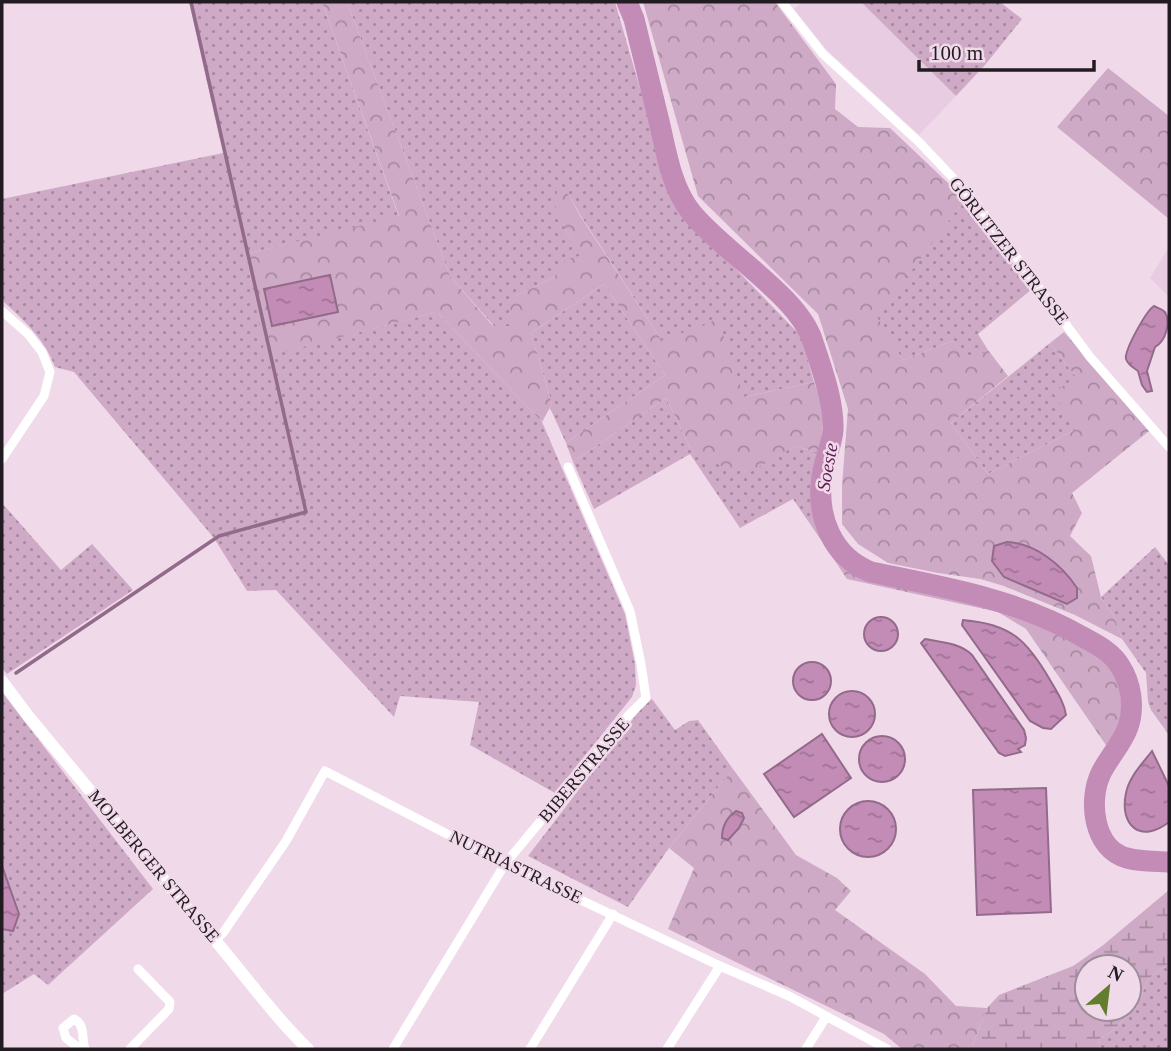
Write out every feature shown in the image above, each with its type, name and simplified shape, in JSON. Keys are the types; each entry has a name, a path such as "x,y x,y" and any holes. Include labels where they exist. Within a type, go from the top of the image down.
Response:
{"main road":[{"name":"MOLBERGER STRASSE","path":"2,681 286,1027 308,1049"}],"street":[{"name":"GÖRLITZER STRASSE","path":"782,2 823,54 919,142 973,199 1090,357 1169,447"},
{"path":"2,311 28,334 43,352 50,372 44,396 2,459"},
{"name":"BIBERSTRASSE","path":"393,1049 505,864 627,717 646,698 630,611 568,467"},
{"name":"NUTRIASTRASSE","path":"216,939 223,933 286,841 325,771 505,864 789,996 887,1049"},
{"path":"530,1049 614,914"},
{"path":"667,1049 720,966"},
{"path":"130,1049 169,1009 170,1002 138,969"},
{"path":"806,1049 826,1017"},
{"path":"80,1049 66,1038 63,1028 74,1019 79,1021 82,1027 85,1049"}],"shaded area":[{"path":"802,2 861,2 956,96 919,135 826,49 794,9"},
{"path":"1169,247 1169,297 1150,278"}],"green space":[{"path":"189,2 322,2 399,217 246,254 266,356 437,312 542,422 625,614 635,664 636,685 632,697 555,793 470,745 479,702 400,696 394,717 276,590 247,591 214,538 74,372 55,367 39,339 2,300 2,199 223,153"},
{"path":"322,2 347,2 450,276 493,326 514,326 510,309 515,296 559,275 565,260 585,254 567,233 554,203 559,186 569,195 662,341 718,319 744,397 814,382 824,408 820,453 795,446 750,472 724,467 693,453 666,398 573,462 566,443 665,375 604,284 531,333 552,404 542,422 437,312 265,357 246,254 399,216"},
{"path":"347,2 615,2 674,205 801,336 814,382 744,397 662,341 569,195 559,187 555,203 567,233 586,254 559,275 515,296 514,326 494,326 450,276"},
{"path":"643,2 775,2 836,84 835,109 858,127 890,128 965,199 877,317 903,360 953,341 967,363 988,350 1008,376 951,423 988,474 1077,429 1053,393 1076,377 1050,343 1064,332 1149,431 1072,493 1082,513 1070,536 1091,556 1101,597 1114,616 1122,639 1075,615 1004,586 980,579 888,563 858,544 842,524 848,409 818,314 698,196","holes":["1020,543 1056,563 1070,578 1067,604 1004,577"]},
{"path":"861,2 1000,2 1022,19 956,96"},
{"path":"1108,68 1169,116 1169,219 1057,127"},
{"path":"965,199 1032,289 978,334 988,350 967,364 953,341 903,360 876,317"},
{"path":"604,284 665,375 566,443 550,408 552,404 531,333"},
{"path":"1050,343 1076,377 1077,429 988,474 951,423"},
{"path":"666,398 693,453 750,471 795,446 820,453 816,501 824,538 821,540 793,499 740,528 690,454 594,509 573,462"},
{"path":"2,503 61,570 92,544 133,590 7,674 2,668"},
{"path":"824,538 858,571 1003,606 1047,622 1106,658 1119,683 1123,717 1108,748 1026,629 998,612 847,579 821,540"},
{"path":"1155,547 1169,565 1169,735 1148,702 1146,673 1122,639 1114,616 1101,597"},
{"path":"2,692 153,889 48,985 34,974 2,994"},
{"path":"652,699 675,730 689,721 698,720 733,769 669,848 628,907 528,856 646,702"},
{"path":"733,769 796,855 837,878 851,891 835,910 925,974 956,1006 987,1008 971,1049 902,1049 884,1034 668,929 694,868 669,848"},
{"path":"1169,890 1169,963 1148,979 1143,992 1143,953 1092,953"},
{"path":"1169,963 1169,1049 1100,1049 1098,1040 1120,1023 1143,1023 1143,992 1148,979"},
{"path":"1073,966 1073,1023 1120,1023 1098,1040 1100,1049 971,1049 987,1008 999,995"}],"water":[{"path":"330,275 338,312 272,326 264,289"},
{"path":"1154,306 1165,312 1167,326 1165,336 1155,347 1147,371 1152,391 1147,392 1138,371 1127,361 1126,355 1141,323"},
{"path":"1007,542 1028,546 1056,564 1077,588 1077,598 1067,604 1004,577 992,561 994,546"},
{"path":"881,617 893,622 898,634 893,646 881,651 869,646 864,634 869,622"},
{"path":"963,620 994,625 1016,636 1025,644 1042,666 1062,701 1066,715 1051,729 1030,721 962,625"},
{"path":"925,639 956,645 972,655 1024,730 1025,745 1018,749 1021,752 1005,756 999,753 921,643"},
{"path":"812,662 825,668 831,681 825,694 812,700 799,694 793,681 799,668"},
{"path":"852,691 868,698 875,714 868,730 852,737 836,730 829,714 836,698"},
{"path":"822,734 851,778 794,817 764,774"},
{"path":"882,736 898,743 905,759 898,775 882,782 866,775 859,759 866,743"},
{"path":"1152,751 1169,786 1169,822 1159,828 1141,831 1134,828 1126,815 1126,793 1133,776"},
{"path":"1046,788 1051,912 977,915 973,790"},
{"path":"863,801 873,801 888,809 894,818 894,840 888,849 873,857 863,857 845,845 840,834 840,824 852,806"},
{"path":"736,811 742,813 744,818 739,828 728,840 722,838 725,823"},
{"path":"2,866 19,914 13,931 2,929"}],"waterway":[{"path":"16,673 219,536 306,512 191,2"},
{"name":"Soeste","path":"627,2 634,19 670,166 684,201 705,227 793,308 813,342 832,408 832,436 823,470 821,491 825,520 837,546 857,565 871,572 953,589 1032,613 1058,624 1113,657 1127,680 1131,711 1125,733 1097,784 1096,822 1107,845 1116,853 1143,861 1169,862"}]}
